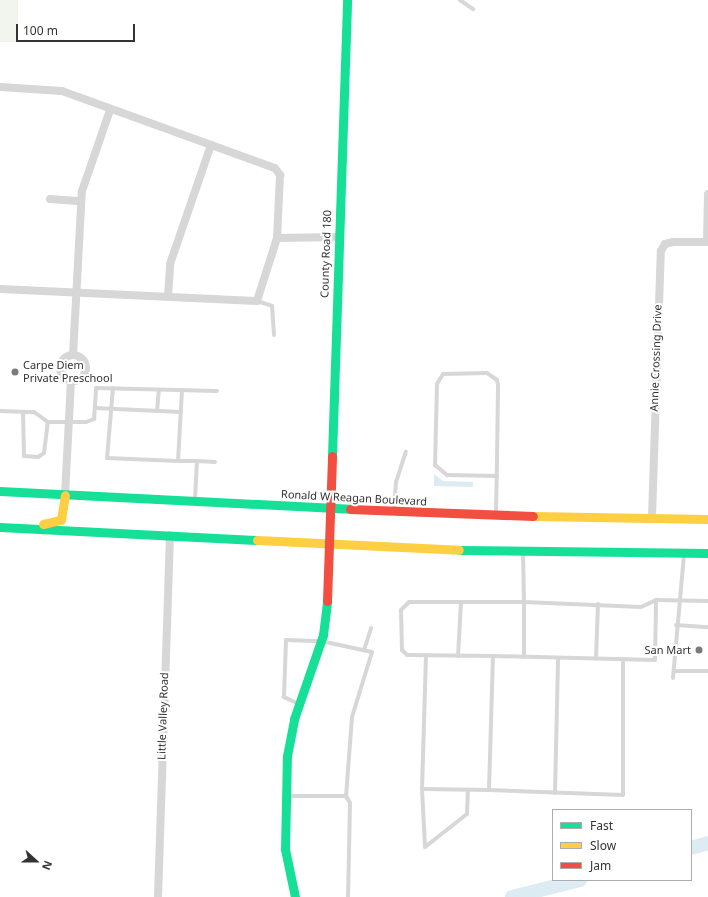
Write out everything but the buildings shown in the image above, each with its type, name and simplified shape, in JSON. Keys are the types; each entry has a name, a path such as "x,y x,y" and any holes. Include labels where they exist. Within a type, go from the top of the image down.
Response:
{"main road":[{"name":"County Road 180","path":"295,897 285,849 289,740 299,704 321,641 327,603 347,0"},
{"name":"Ronald W Reagan Boulevard","path":"0,491 331,510 708,519"},
{"path":"0,527 22,522 56,523 62,517 65,495"},
{"path":"0,527 330,544 523,551 708,553"}],"street":[{"path":"0,87 62,91 110,110 275,168 280,175 277,238 257,301 75,291 0,289"},
{"path":"73,355 75,291 81,201 110,110"},
{"path":"168,296 170,264 211,145"},
{"path":"707,242 708,194"},
{"path":"50,199 81,201"},
{"path":"277,238 338,237"},
{"name":"Annie Crossing Drive","path":"652,517 661,251 665,244 673,242 707,242"},
{"path":"73,355 83,361 85,369 79,379 71,381 64,378 60,367 62,360 73,355"},
{"path":"65,495 71,381"},
{"name":"Little Valley Road","path":"158,897 170,535"}],"lane":[{"path":"460,0 473,9"},
{"path":"257,301 272,306 274,335"},
{"path":"496,515 497,476 497,380 487,373 443,374 437,384 435,465 448,475 497,476"},
{"path":"0,410 34,412 48,422 69,422 94,419 96,388 217,392"},
{"path":"113,388 107,458 215,462"},
{"path":"157,411 159,390"},
{"path":"178,460 182,390"},
{"path":"95,408 181,412"},
{"path":"23,412 24,456 38,457 44,453 48,422"},
{"path":"394,512 396,482 406,452"},
{"path":"194,501 197,461"},
{"path":"523,551 524,657"},
{"path":"673,678 676,625 680,600 684,553"},
{"path":"656,600 655,660 407,655 402,650 403,607 409,602 460,604 524,602 641,607 656,600 708,601"},
{"path":"458,656 460,604"},
{"path":"596,658 598,604"},
{"path":"676,625 708,626"},
{"path":"364,650 370,628"},
{"path":"299,704 284,697 286,640 321,641 372,652 352,717 346,796 350,803 348,897"},
{"path":"426,655 422,789 425,847 467,814 468,790"},
{"path":"489,790 493,656"},
{"path":"555,793 558,658"},
{"path":"422,789 623,795 623,659"},
{"path":"674,671 708,671"},
{"path":"286,796 346,796"}],"shaded area":[{"path":"0,0 18,0 18,42 0,42"},
{"path":"434,474 443,481 473,482 473,487 434,486"}],"waterway":[{"path":"692,848 708,843"},
{"path":"512,897 576,881"}],"traffic: fast":[{"path":"332,456 347,0"},
{"path":"0,491 350,509"},
{"path":"0,527 257,540"},
{"path":"459,550 708,553"},
{"path":"295,897 285,849 287,756 294,719 323,635 327,601"}],"traffic: slow":[{"path":"43,524 61,520 65,495"},
{"path":"533,516 708,519"},
{"path":"257,540 459,550"}],"traffic: jam":[{"path":"327,601 332,456"},
{"path":"350,509 533,516"}],"place":[{"name":"Carpe Diem Private Preschool","path":"15,372"},
{"name":"San Mart","path":"699,650"}]}
